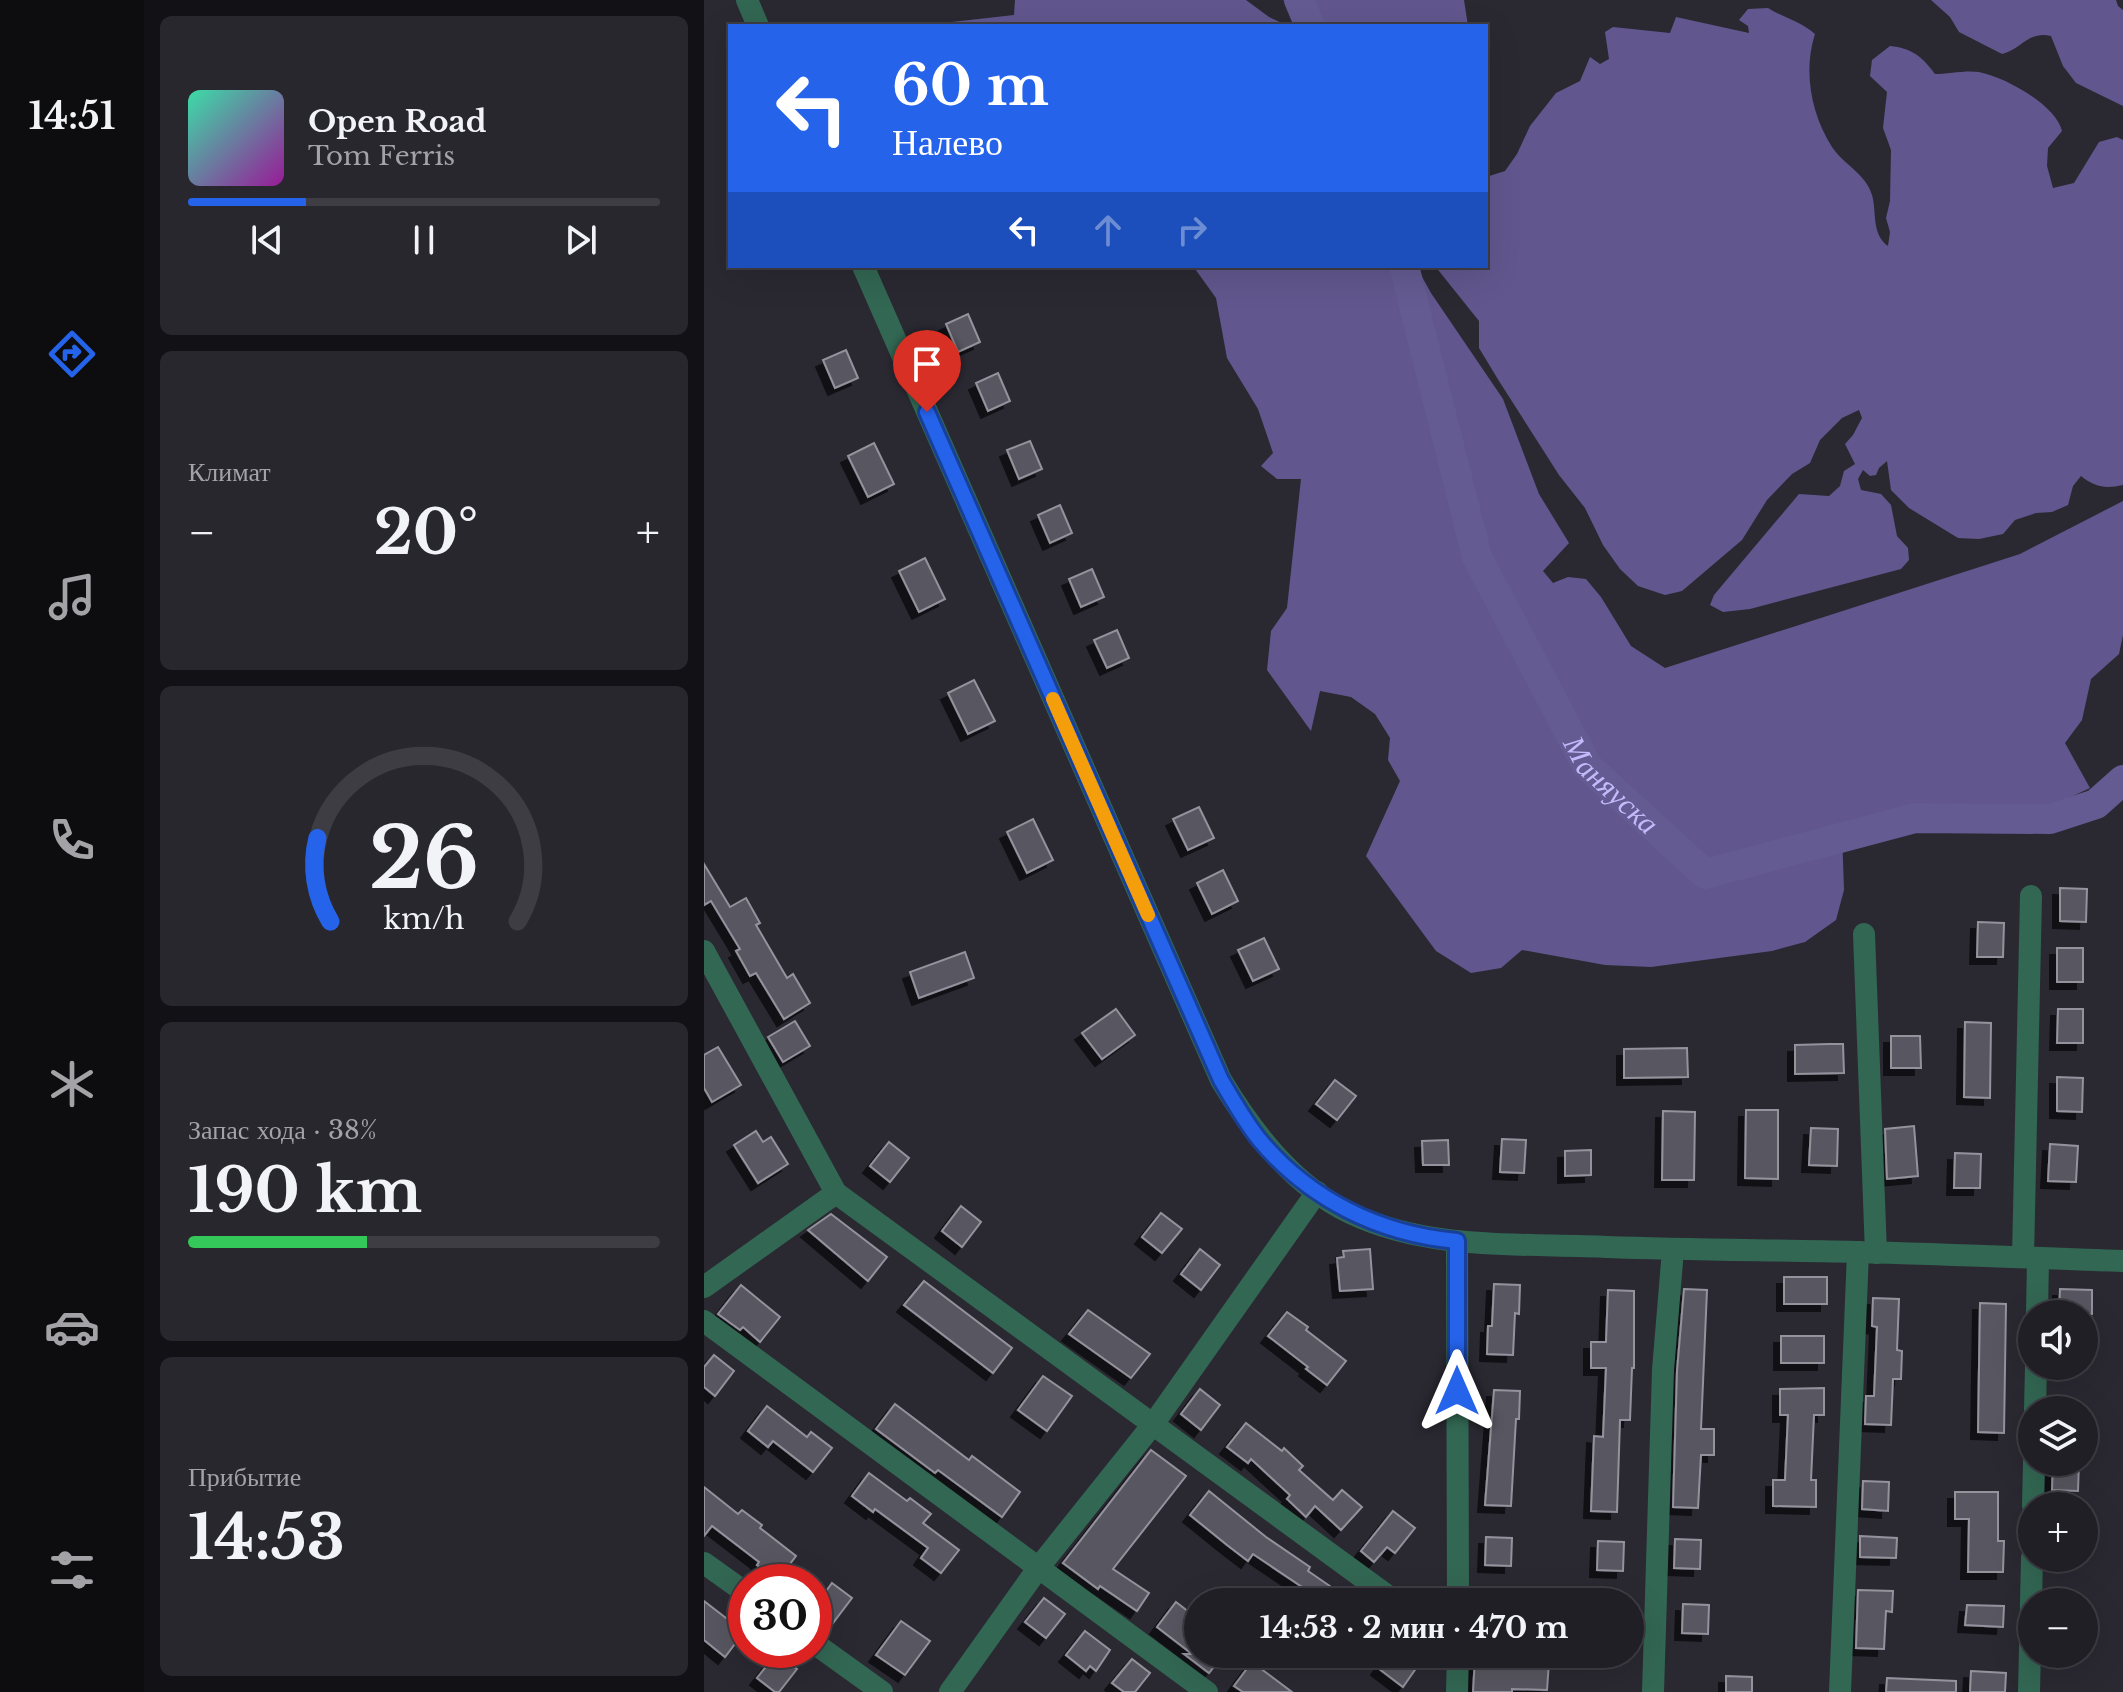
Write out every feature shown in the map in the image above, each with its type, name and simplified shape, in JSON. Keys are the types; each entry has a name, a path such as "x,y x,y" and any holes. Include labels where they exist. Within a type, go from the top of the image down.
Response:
{"street":[{"path":"747,0 757,24"},
{"path":"864,268 1221,1080 1257,1137 1317,1192 1348,1212 1384,1227 1421,1237 1457,1241 1673,1250 1867,1252 2123,1261"},
{"path":"2031,896 2030,1258 2035,1300"},
{"path":"1840,1692 1867,1252 1864,934"},
{"path":"704,951 836,1193 1377,1588"},
{"path":"950,1692 1039,1567 1154,1423 1317,1192"},
{"path":"704,1287 836,1193"},
{"path":"1457,1241 1458,1588"},
{"path":"1653,1692 1663,1370 1673,1250"},
{"path":"704,1321 1207,1692"},
{"path":"704,1563 728,1580"},
{"path":"2029,1692 2032,1572"},
{"path":"832,1656 882,1692"},
{"path":"1457,1692 1458,1668"}],"shaded area":[{"path":"1015,0 1246,0 1284,24 934,24 1014,15"},
{"path":"1283,0 1464,0 1468,24 1313,24"},
{"path":"1931,0 2116,0 2123,10 2123,106 2076,83 2063,66 2051,36 2031,38 2002,54 1959,32 1950,17"},
{"path":"1768,8 1815,34 1810,77 1819,121 1832,147 1869,188 1877,229 1888,246 1890,232 1886,218 1890,201 1891,150 1883,128 1887,92 1870,76 1872,60 1890,46 1916,54 1935,74 1979,72 2015,86 2040,102 2058,121 2062,131 2048,148 2047,166 2053,188 2074,183 2099,142 2117,137 2123,140 2123,485 2100,486 2081,476 2073,486 2068,505 2015,520 2003,534 1979,539 1958,538 1909,508 1891,490 1887,461 1876,475 1870,476 1863,470 1858,479 1861,490 1881,494 1891,505 1897,536 1908,548 1909,560 1901,569 1750,609 1723,612 1710,605 1714,595 1799,494 1829,496 1840,486 1844,471 1855,464 1845,444 1862,418 1859,410 1842,418 1820,440 1810,463 1792,474 1767,500 1742,540 1682,591 1665,595 1638,586 1620,569 1603,545 1585,508 1559,475 1479,348 1479,321 1437,268 1488,268 1488,176 1505,171 1530,126 1556,93 1580,81 1590,57 1600,64 1609,59 1605,32 1613,27 1670,33 1676,17 1749,33 1748,26 1739,20 1748,9"},
{"path":"1194,268 1417,268 1503,399 1539,494 1569,543 1543,571 1553,583 1568,577 1586,579 1601,597 1631,646 1665,668 2020,554 2123,501 2123,635 2119,654 2091,679 2082,720 2065,743 2090,788 2047,808 1919,812 1842,832 1844,890 1836,920 1805,942 1772,951 1651,967 1605,965 1522,950 1501,968 1471,973 1436,951 1366,856 1400,781 1388,760 1390,738 1375,714 1351,697 1320,691 1311,731 1267,670 1271,631 1287,608 1301,479 1277,479 1261,466 1273,453 1258,409 1227,358 1216,298"}],"building":[{"path":"968,314 980,342 958,352 946,324"},
{"path":"846,350 858,378 835,388 823,360"},
{"path":"998,373 1010,401 988,411 976,383"},
{"path":"1030,441 1042,469 1019,479 1007,450"},
{"path":"874,443 894,484 868,497 848,456"},
{"path":"1060,505 1072,533 1050,543 1038,515"},
{"path":"925,558 945,599 919,612 899,571"},
{"path":"1092,569 1104,597 1081,607 1069,579"},
{"path":"1117,630 1129,658 1107,668 1094,640"},
{"path":"974,680 995,721 968,734 948,693"},
{"path":"1199,807 1214,838 1188,850 1173,819"},
{"path":"1033,819 1053,860 1027,873 1007,832"},
{"path":"704,864 730,907 746,898 760,923 756,925 787,978 793,974 810,1003 784,1019 756,973 750,976 736,951 740,949 711,901 704,905"},
{"path":"1223,870 1238,901 1212,914 1197,883"},
{"path":"2060,888 2087,889 2086,922 2060,921"},
{"path":"1978,922 2004,923 2003,957 1977,957"},
{"path":"1264,938 1279,969 1253,981 1238,950"},
{"path":"2057,948 2083,948 2083,982 2057,982"},
{"path":"965,952 974,978 919,998 910,972"},
{"path":"1116,1009 1135,1035 1102,1059 1082,1033"},
{"path":"2058,1009 2083,1009 2083,1043 2057,1043"},
{"path":"795,1021 810,1046 783,1062 768,1037"},
{"path":"1965,1022 1991,1023 1990,1098 1964,1097"},
{"path":"1891,1036 1920,1036 1921,1068 1891,1068"},
{"path":"1843,1044 1844,1073 1795,1074 1795,1045"},
{"path":"718,1047 741,1085 712,1102 704,1088 704,1055"},
{"path":"1687,1048 1688,1077 1624,1078 1624,1049"},
{"path":"2057,1077 2083,1078 2082,1112 2057,1111"},
{"path":"1335,1080 1356,1096 1337,1120 1316,1104"},
{"path":"1746,1110 1778,1110 1778,1179 1745,1178"},
{"path":"1663,1111 1695,1112 1694,1180 1662,1180"},
{"path":"1914,1126 1918,1176 1887,1179 1885,1129"},
{"path":"1811,1128 1838,1129 1837,1166 1809,1165"},
{"path":"756,1131 763,1142 771,1137 788,1164 758,1183 734,1145"},
{"path":"1502,1139 1526,1140 1524,1173 1500,1172"},
{"path":"1448,1140 1449,1165 1423,1165 1422,1141"},
{"path":"889,1142 909,1158 890,1182 870,1166"},
{"path":"2050,1144 2078,1146 2076,1182 2048,1181"},
{"path":"1591,1150 1591,1175 1565,1176 1565,1151"},
{"path":"1955,1153 1981,1154 1980,1188 1954,1188"},
{"path":"961,1206 981,1222 962,1247 942,1231"},
{"path":"1161,1213 1182,1229 1162,1253 1142,1237"},
{"path":"831,1214 887,1257 868,1281 808,1230"},
{"path":"1200,1249 1220,1265 1201,1290 1181,1274"},
{"path":"1370,1249 1373,1289 1340,1291 1337,1258 1344,1257 1343,1251"},
{"path":"1784,1277 1827,1277 1827,1304 1784,1304"},
{"path":"924,1281 1012,1348 993,1373 904,1305"},
{"path":"1494,1284 1520,1285 1513,1355 1487,1354"},
{"path":"741,1285 780,1317 760,1342 743,1327 740,1330 718,1314"},
{"path":"1684,1289 1707,1290 1701,1429 1714,1429 1714,1455 1701,1455 1698,1508 1673,1507 1677,1371"},
{"path":"2060,1289 2092,1290 2092,1300 2060,1300"},
{"path":"1608,1290 1634,1291 1630,1420 1620,1420 1617,1512 1591,1511 1594,1436 1603,1437 1606,1368 1591,1368 1591,1342 1606,1342"},
{"path":"1873,1298 1899,1299 1897,1350 1902,1351 1901,1379 1893,1379 1891,1425 1865,1424 1866,1396 1874,1396 1877,1327 1872,1326"},
{"path":"1980,1303 2006,1304 2004,1433 1978,1432"},
{"path":"1088,1310 1150,1354 1131,1378 1069,1334"},
{"path":"1287,1312 1346,1361 1327,1385 1268,1336"},
{"path":"1781,1336 1824,1336 1824,1363 1781,1363"},
{"path":"714,1355 734,1371 715,1396 704,1387 704,1367"},
{"path":"1043,1376 1072,1396 1047,1431 1018,1410"},
{"path":"1824,1388 1824,1415 1814,1415 1811,1480 1816,1480 1816,1507 1773,1506 1773,1480 1785,1480 1788,1415 1780,1415 1780,1389"},
{"path":"1200,1389 1220,1405 1201,1430 1181,1414"},
{"path":"1494,1390 1520,1391 1511,1506 1485,1505"},
{"path":"895,1404 969,1460 972,1456 1020,1492 1002,1517 876,1429"},
{"path":"767,1406 807,1437 811,1432 832,1448 813,1472 773,1441 768,1447 748,1431"},
{"path":"1246,1423 1282,1451 1284,1448 1303,1466 1299,1470 1333,1500 1342,1490 1362,1507 1341,1530 1315,1506 1306,1517 1287,1499 1290,1495 1251,1459 1248,1463 1227,1447"},
{"path":"1151,1450 1186,1476 1113,1569 1149,1593 1137,1611 1100,1586 1098,1589 1063,1563"},
{"path":"869,1473 931,1514 923,1523 959,1550 941,1573 921,1558 928,1548 852,1496"},
{"path":"2052,1476 2079,1476 2078,1491 2052,1490"},
{"path":"1863,1481 1889,1482 1888,1511 1862,1509"},
{"path":"704,1487 738,1514 742,1510 762,1525 760,1528 796,1556 790,1564 758,1564 712,1526 704,1536"},
{"path":"1209,1491 1266,1537 1310,1567 1308,1571 1333,1588 1304,1588 1253,1554 1248,1561 1190,1515"},
{"path":"1955,1492 1998,1492 1998,1541 2004,1541 2003,1572 1968,1572 1969,1519 1955,1519"},
{"path":"1393,1511 1415,1528 1395,1553 1387,1547 1374,1562 1361,1551"},
{"path":"1860,1536 1897,1538 1896,1558 1860,1557"},
{"path":"1486,1537 1512,1538 1511,1566 1485,1565"},
{"path":"1675,1539 1701,1540 1700,1569 1674,1568"},
{"path":"1598,1541 1624,1542 1623,1571 1597,1570"},
{"path":"832,1583 852,1598 832,1622"},
{"path":"1858,1590 1893,1591 1892,1612 1886,1611 1884,1649 1856,1648"},
{"path":"1044,1598 1065,1614 1046,1638 1025,1622"},
{"path":"704,1601 728,1620 728,1653 725,1657 704,1640"},
{"path":"1176,1602 1184,1608 1184,1648 1157,1627"},
{"path":"1683,1604 1709,1605 1708,1634 1682,1633"},
{"path":"1967,1605 2004,1606 2003,1627 1965,1625"},
{"path":"901,1621 930,1641 905,1675 876,1655"},
{"path":"1085,1631 1110,1650 1096,1671 1090,1666 1086,1671 1066,1655"},
{"path":"1132,1659 1150,1673 1135,1692 1124,1692 1112,1683"},
{"path":"765,1668 797,1669 779,1692 757,1678"},
{"path":"1248,1668 1260,1668 1292,1692 1243,1692 1234,1686"},
{"path":"1378,1668 1416,1668 1403,1687"},
{"path":"1474,1668 1549,1668 1547,1690 1473,1692"},
{"path":"1971,1671 2006,1673 2005,1692 1970,1692"},
{"path":"1726,1676 1752,1677 1752,1692 1726,1692"},
{"path":"1887,1678 1956,1681 1956,1692 1886,1692"}],"waterway":[{"name":"Маняуска","path":"1299,0 1309,24"},
{"name":"Маняуска","path":"1405,268 1477,557 1587,766 1705,874 1915,818 2050,819 2096,804 2123,780"}],"slow traffic":[{"path":"1053,699 1148,915"}],"route":[{"path":"927,412 1221,1080 1241,1113 1275,1156 1317,1192 1348,1212 1384,1227 1421,1237 1457,1241 1457,1391"}]}
